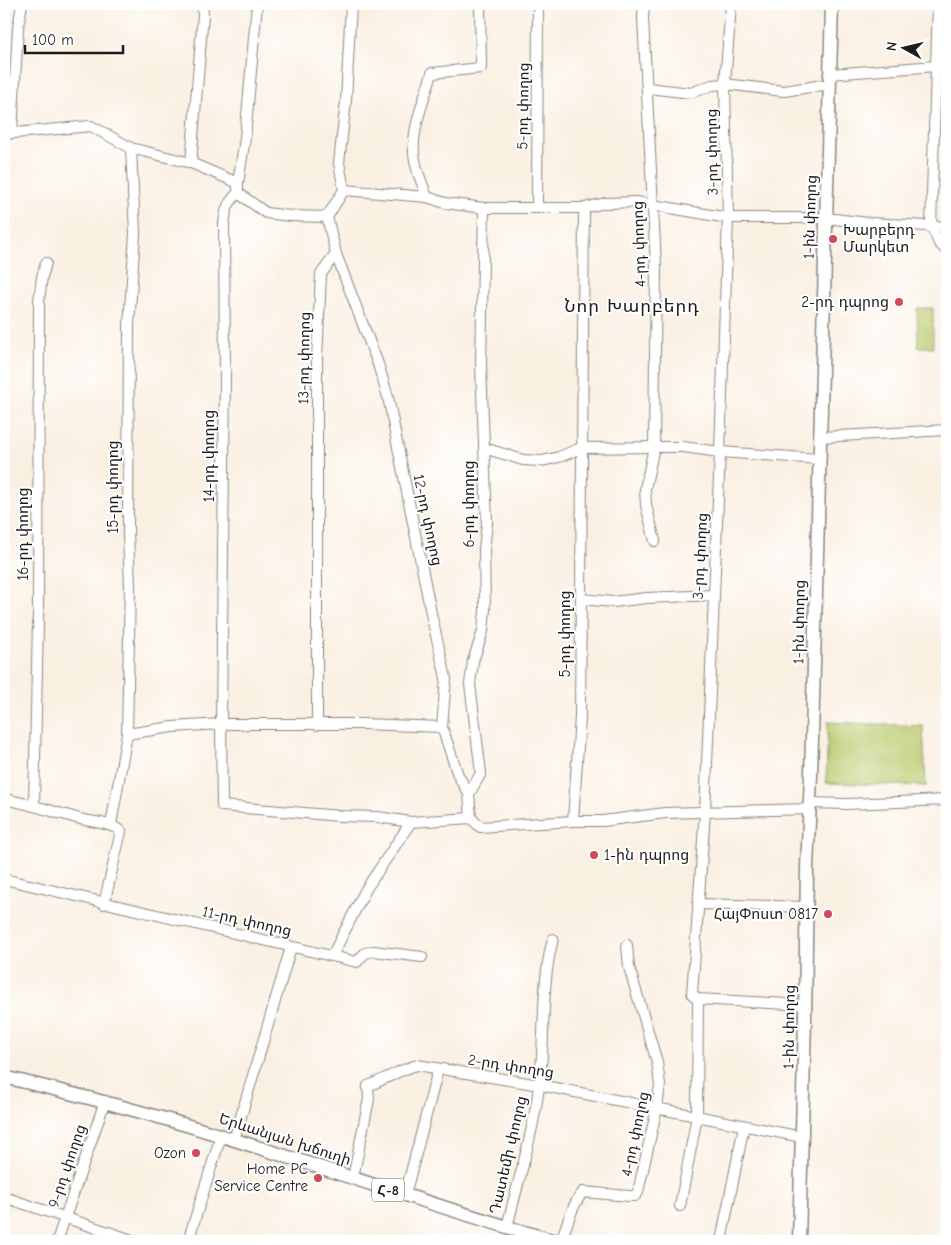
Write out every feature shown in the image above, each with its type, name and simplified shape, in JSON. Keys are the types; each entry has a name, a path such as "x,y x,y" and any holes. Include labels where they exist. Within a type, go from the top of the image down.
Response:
{"main road":[{"name":"1-ին փողոց","path":"799,1241 832,4"},
{"name":"Երևանյան խճուղի","path":"4,1076 105,1101 222,1136 506,1228 555,1241"}],"street":[{"path":"22,4 8,133 91,126 131,148 190,163 238,188 266,213 327,218"},
{"path":"190,163 203,14 202,4"},
{"name":"14-րդ փողոց","path":"257,4 238,188 229,202 224,224 222,806 340,816 377,817 411,822"},
{"path":"336,254 327,218 344,190 339,163 346,101 351,4"},
{"path":"427,197 414,160 414,147 421,111 432,73 481,68 480,4"},
{"name":"5-րդ փողոց","path":"537,208 538,4"},
{"name":"4-րդ փողոց","path":"644,4 643,18 656,265 654,447 645,489 646,505 655,541"},
{"name":"3-րդ փողոց","path":"698,999 692,994 705,812 720,452 728,218 725,84 730,4"},
{"path":"938,4 931,226 939,243 947,251"},
{"path":"648,88 691,93 712,85 725,84 784,92 830,79 936,66"},
{"name":"15-րդ փողոց","path":"111,824 127,734 130,587 128,532 129,326 135,233 131,148"},
{"path":"344,190 427,197 445,203 484,208 584,208 605,203 636,202 728,218 826,218 869,223 947,227"},
{"name":"6-րդ փողոց","path":"469,794 481,773 470,684 473,661 483,631 485,610 484,549 487,524 481,365 484,208"},
{"name":"5-րդ փողոց","path":"573,821 580,718 584,208"},
{"name":"13-րդ փողոց","path":"317,725 318,350 321,274 336,254"},
{"name":"12-րդ փողոց","path":"336,254 378,364 388,397 432,618 446,678 442,727 458,775 469,794"},
{"name":"16-րդ փողոց","path":"34,805 38,622 39,301 42,277 46,264"},
{"path":"821,436 947,430"},
{"path":"484,448 523,460 542,461 560,457 581,448 654,447 683,447 720,452 819,459"},
{"path":"581,600 613,602 647,598 713,595"},
{"path":"127,734 172,727 221,724 362,724 442,727"},
{"path":"469,794 471,818 480,827 603,821 665,813 947,800"},
{"path":"4,798 82,819 111,824 122,831 104,904"},
{"path":"332,956 366,889 411,822 471,818"},
{"name":"11-րդ փողոց","path":"4,879 357,962 365,953 374,951 422,957"},
{"path":"698,904 807,907"},
{"name":"Դատեմի փողոց","path":"506,1228 535,1113 540,1085 544,993 553,940"},
{"name":"4-րդ փողոց","path":"561,1241 583,1192 635,1196 638,1192 657,1108 660,1086 657,1062 629,967 627,945"},
{"path":"234,1140 291,947"},
{"path":"680,1206 697,1116 698,999 805,1005"},
{"name":"2-րդ փողոց","path":"353,1178 369,1099 368,1086 399,1070 417,1065 438,1070 540,1085 802,1137"},
{"path":"405,1195 438,1070"},
{"name":"9-րդ փողոց","path":"57,1241 105,1101"},
{"path":"721,1241 744,1126"},
{"path":"188,1241 222,1136"},
{"path":"4,1197 135,1241"}],"green space":[{"path":"917,308 933,308 933,347 918,347"},
{"path":"828,722 923,726 926,786 826,783"}],"place":[{"name":"Խարբերդ Մարկետ","path":"833,239"},
{"name":"2-րդ դպրոց","path":"899,302"},
{"name":"1-ին դպրոց","path":"594,855"},
{"name":"ՀայՓոստ 0817","path":"828,914"},
{"name":"Ozon","path":"196,1153"},
{"name":"Home PC Service Centre","path":"318,1178"}],"district":[{"name":"Նոր Խարբերդ","path":"632,306"}]}
